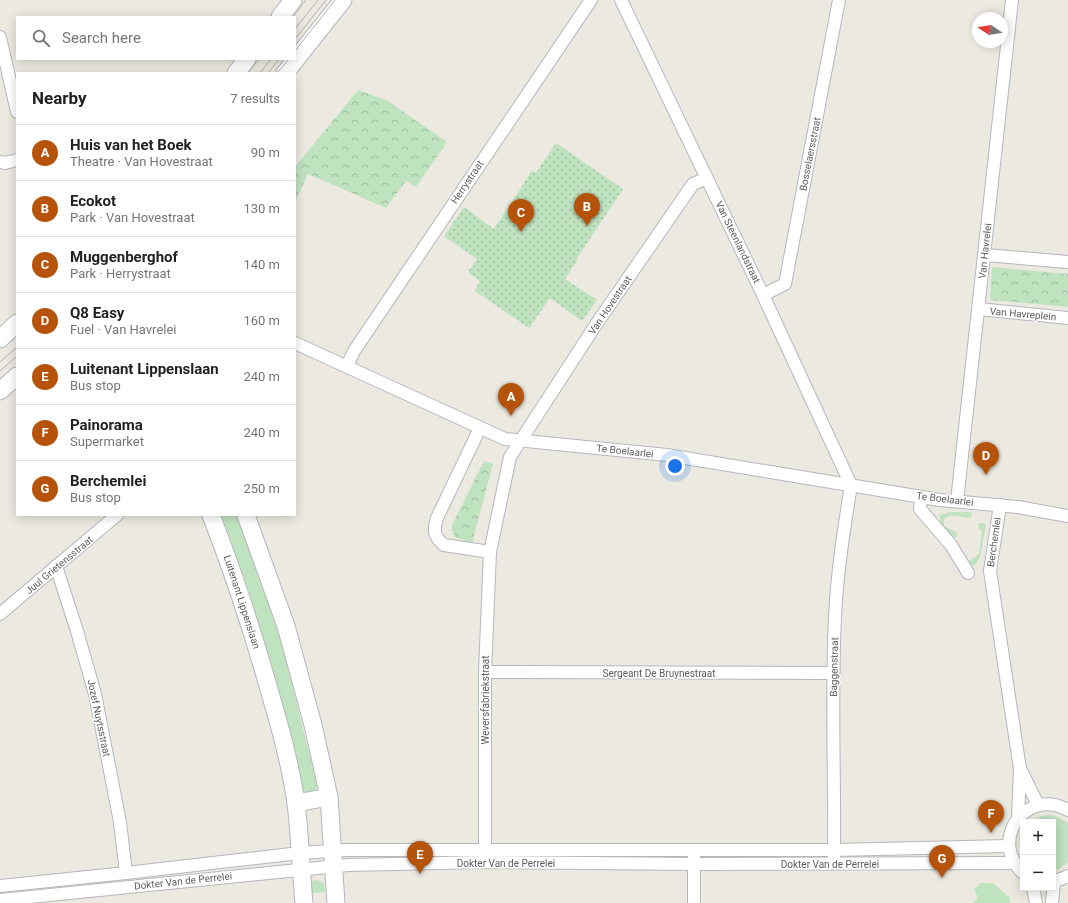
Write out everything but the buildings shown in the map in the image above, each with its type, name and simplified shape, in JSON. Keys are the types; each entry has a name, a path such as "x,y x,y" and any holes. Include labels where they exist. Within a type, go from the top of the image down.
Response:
{"main road":[{"path":"281,16 293,0"},
{"path":"296,59 343,0"},
{"path":"237,72 246,60"},
{"path":"286,72 295,60"},
{"path":"0,339 16,324"},
{"path":"0,391 16,377"},
{"name":"Luitenant Lippenslaan","path":"211,516 230,565 253,635 276,714 296,804 304,903"},
{"path":"246,516 270,579 290,641 313,725 329,797 336,903"},
{"path":"296,804 329,797"}],"street":[{"name":"Herrystraat","path":"347,366 362,338 591,0"},
{"name":"Van Steenlandstraat","path":"621,0 763,295 851,485"},
{"name":"Bosselaersstraat","path":"763,295 784,284 839,0"},
{"name":"Van Havrelei","path":"957,501 1012,0"},
{"path":"0,37 16,108"},
{"path":"0,162 5,163 16,160"},
{"name":"Van Hovestraat","path":"490,552 510,457 597,323 693,184 707,178"},
{"path":"985,255 1068,262"},
{"name":"Van Havreplein","path":"979,310 1068,318"},
{"name":"Te Boelaarlei","path":"296,343 505,439 667,455 940,500 1000,504 1047,511 1068,516"},
{"path":"480,428 437,518 434,532 436,537 444,545 490,552"},
{"name":"Baggenstraat","path":"834,864 833,673 835,616 838,580 851,485"},
{"path":"921,497 920,509 952,545 968,573"},
{"name":"Berchemlei","path":"1000,504 990,571 1020,769 1018,818 1010,836 1009,846"},
{"name":"Juul Grietensstraat","path":"0,614 116,516"},
{"name":"Weversfabriekstraat","path":"485,862 485,672 490,552"},
{"name":"Jozef Nuytsstraat","path":"56,566 78,631 95,694 120,822 126,874"},
{"name":"Sergeant De Bruynestraat","path":"485,672 833,673"},
{"name":"Berchemlei","path":"1020,769 1038,805"},
{"path":"1018,818 1027,810 1038,805 1050,804 1061,806 1068,810"},
{"path":"1009,846 1011,855 1020,869"},
{"name":"Dokter Van de Perrelei","path":"0,886 126,874 485,849 834,850 1009,846"},
{"path":"694,850 694,903"},
{"name":"Dokter Van de Perrelei","path":"333,859 694,864 1015,863"},
{"name":"Dokter Van de Perrelei","path":"0,900 300,861"},
{"path":"1056,881 1068,876"},
{"path":"1034,891 1036,903"},
{"path":"1052,903 1053,891"}],"green space":[{"path":"358,90 388,101 447,142 416,187 406,181 386,208 308,174 296,200 296,166"},
{"path":"556,143 623,189 577,258 578,259 565,279 597,300 582,321 550,298 529,328 475,291 480,281 468,272 477,259 444,236 464,207 494,229 532,171 536,173"},
{"path":"992,267 1068,274 1068,307 990,300"},
{"path":"484,461 493,464 472,543 455,537 452,530 452,525"},
{"path":"950,512 972,513 970,518 950,516 944,519 944,526 956,532 956,538 952,538 940,526 940,515"},
{"path":"219,516 237,516 248,543 283,648 317,785 315,795 301,794 277,683 238,565"},
{"path":"979,523 984,523 986,525 980,557 975,565 971,566 968,563 969,561 979,554 982,531 978,527"},
{"path":"1051,815 1068,823 1068,862 1059,869 1056,870 1056,819 1036,819 1041,816"},
{"path":"314,880 324,883 325,892 311,893 311,883"},
{"path":"980,883 993,883 1010,898 1010,903 973,903 978,897 974,890"}],"tram line":[{"path":"294,16 306,0"},
{"path":"296,28 318,0"},
{"path":"296,38 326,0"},
{"path":"296,50 335,0"},
{"path":"249,72 258,60"},
{"path":"261,72 270,60"},
{"path":"269,72 278,60"},
{"path":"278,72 288,60"},
{"path":"0,362 16,348"},
{"path":"0,371 16,357"}],"place":[{"name":"Ecokot","path":"587,226"},
{"name":"Muggenberghof","path":"521,232"},
{"name":"Huis van het Boek","path":"511,416"},
{"name":"Q8 Easy","path":"986,475"},
{"name":"Painorama","path":"991,833"},
{"name":"Luitenant Lippenslaan","path":"420,874"},
{"name":"Berchemlei","path":"942,878"}]}
